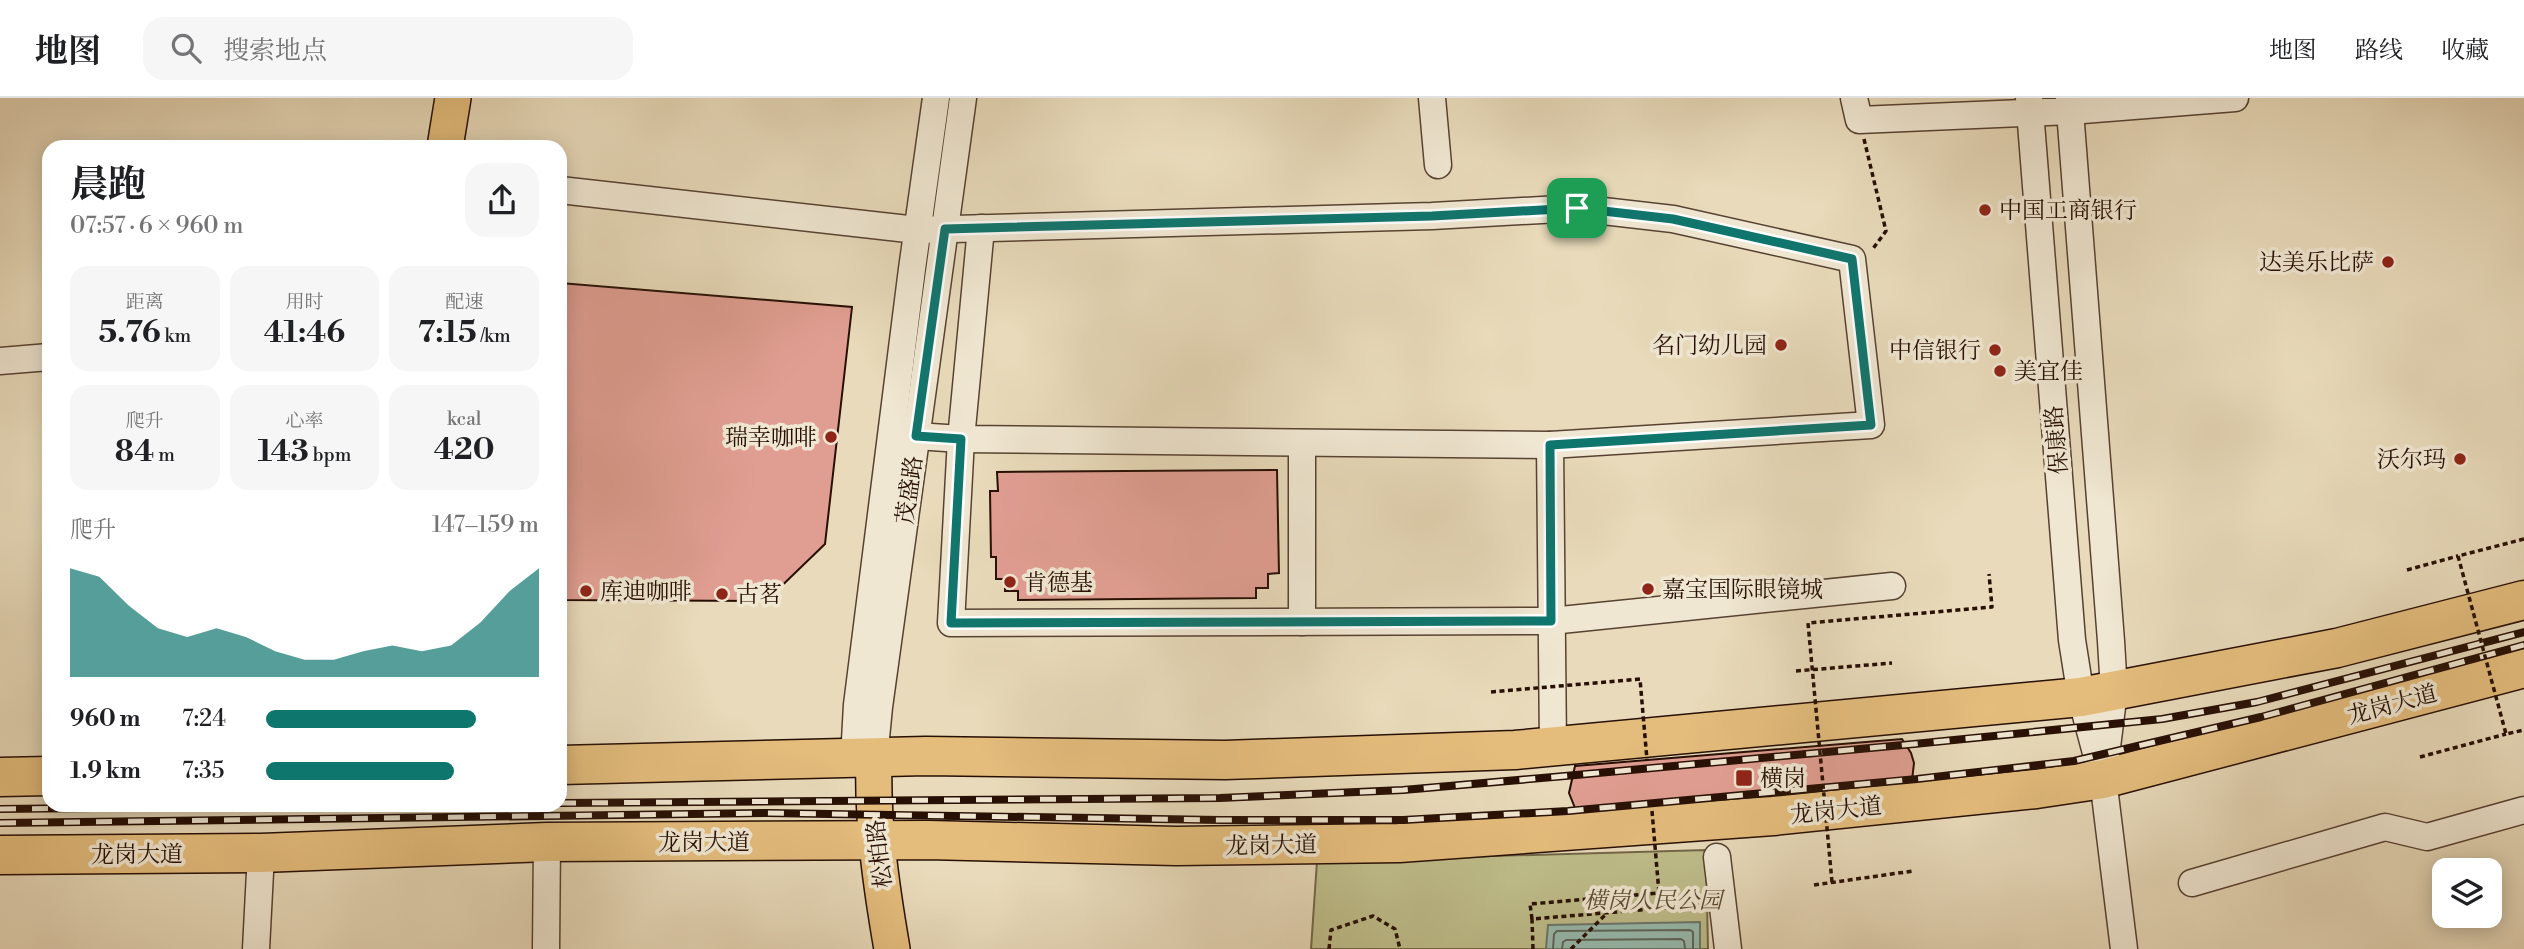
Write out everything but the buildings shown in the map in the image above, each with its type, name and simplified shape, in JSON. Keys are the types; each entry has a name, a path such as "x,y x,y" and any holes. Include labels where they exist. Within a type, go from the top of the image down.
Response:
{"highway":[{"path":"567,765 864,758 1225,760 1553,747 2098,694 2337,648 2524,600"},
{"name":"龙岗大道","path":"0,855 261,853 547,842 928,840 1176,846 1399,843 1773,816 2036,789 2103,779 2524,668"},
{"path":"0,777 42,776"}],"main road":[{"path":"446,140 453,98"},
{"path":"466,140 473,98"},
{"name":"松柏路","path":"864,758 873,802 865,841 870,949"},
{"name":"松柏路","path":"865,841 892,949"}],"street":[{"name":"茂盛路","path":"864,758 859,691 936,98"},
{"name":"茂盛路","path":"864,758 879,707 963,98"},
{"path":"1433,98 1438,165"},
{"path":"1856,109 2235,98"},
{"name":"保康路","path":"2069,104 2103,779 2124,949"},
{"name":"保康路","path":"2029,105 2072,640 2098,694"},
{"path":"567,191 917,230 1432,216 1577,208 1673,219 1852,259 1871,425 1550,445 961,439 916,436"},
{"path":"981,228 961,439 951,623 1551,621 1892,586"},
{"path":"0,361 42,358"},
{"path":"1302,443 1302,622"},
{"path":"1550,445 1553,747"},
{"path":"2192,883 2385,827 2427,836 2524,810"},
{"path":"546,949 547,842"},
{"path":"256,949 261,853"},
{"path":"1717,857 1728,949"}],"path":[{"path":"1852,259 1871,251 1886,231 1856,109"},
{"path":"2407,570 2524,539"},
{"path":"2458,556 2506,734"},
{"path":"1832,882 1808,623 1992,607 1989,574"},
{"path":"1796,670 1892,663"},
{"path":"1491,692 1640,679 1647,760"},
{"path":"2420,757 2524,730"},
{"path":"1533,949 1530,904 1660,893 1652,811"},
{"path":"1814,884 1913,871"},
{"path":"1532,919 1698,904 1705,909"},
{"path":"1572,949 1608,912"},
{"path":"1329,949 1331,930 1373,916 1395,929 1400,949"}],"green space":[{"name":"横岗人民公园","path":"1706,850 1708,949 1311,949 1317,861"}],"water":[{"path":"1700,922 1700,949 1546,949 1548,925"}],"railway":[{"path":"567,803 1220,798 1403,790 1565,776 2162,719 2257,702 2524,632"},
{"path":"0,823 767,813 1403,820 1568,811 1917,779 2074,761 2261,717 2524,645"},
{"path":"0,809 42,809"}],"place":[{"name":"中国工商银行","path":"1985,210"},
{"name":"达美乐比萨","path":"2388,262"},
{"name":"名门幼儿园","path":"1781,345"},
{"name":"中信银行","path":"1995,350"},
{"name":"美宜佳","path":"2000,371"},
{"name":"瑞幸咖啡","path":"831,437"},
{"name":"沃尔玛","path":"2460,459"},
{"name":"肯德基","path":"1010,582"},
{"name":"嘉宝国际眼镜城","path":"1648,589"},
{"name":"库迪咖啡","path":"586,591"},
{"name":"古茗","path":"722,594"},
{"name":"横岗","path":"1744,778"}],"route":[{"path":"1577,208 1673,219 1852,259 1871,425 1550,445 1551,621 951,623 961,439 916,436 945,229 1432,216 1577,208"}]}
